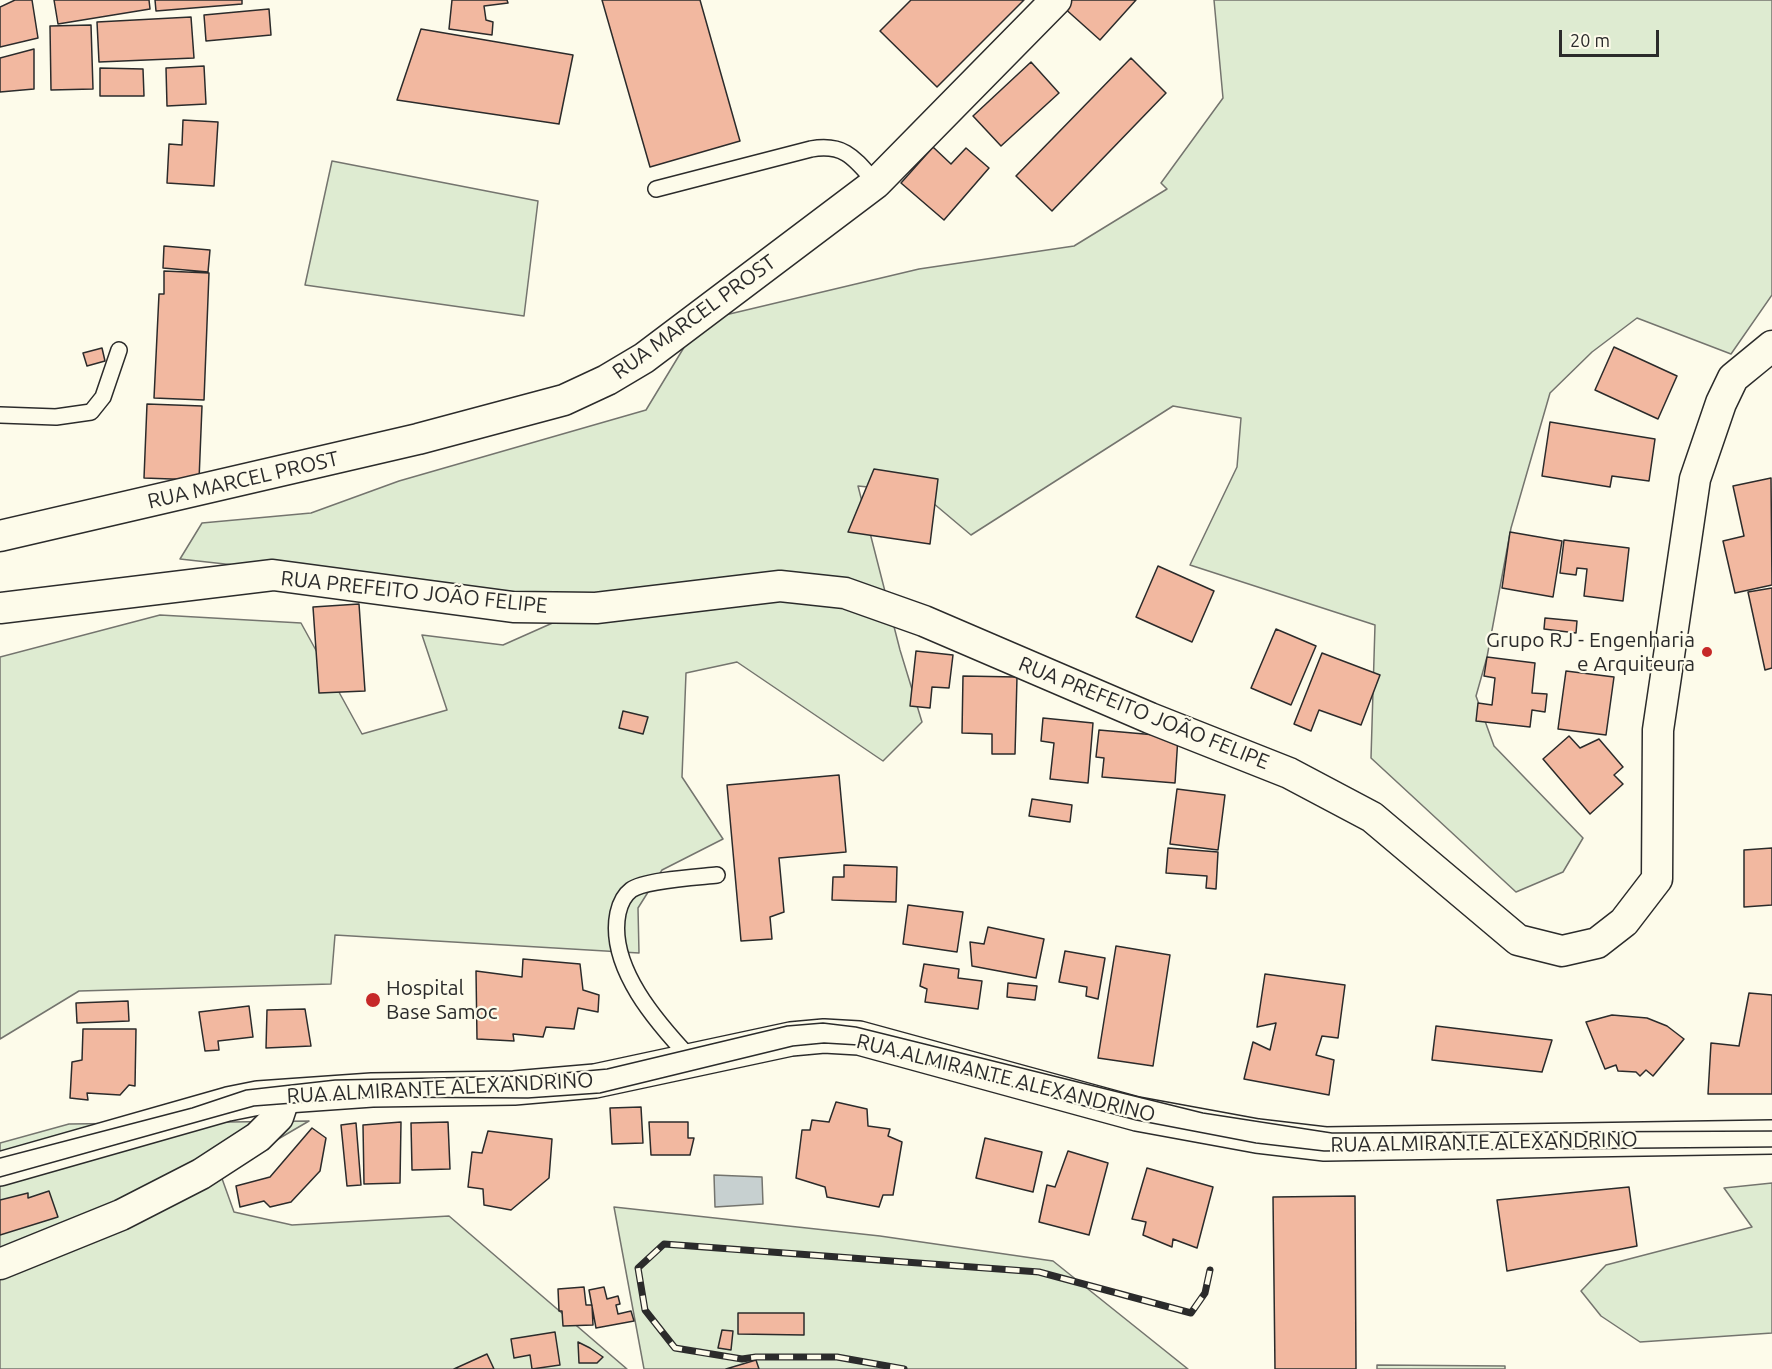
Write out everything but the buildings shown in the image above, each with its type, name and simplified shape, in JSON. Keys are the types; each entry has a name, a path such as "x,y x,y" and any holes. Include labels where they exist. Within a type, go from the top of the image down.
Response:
{"street":[{"name":"RUA MARCEL PROST","path":"0,537 418,439 564,400 644,358 876,183 1056,0"},
{"name":"RUA PREFEITO JOÃO FELIPE","path":"0,608 273,575 513,607 596,608 780,586 845,593 924,621 1150,718 1289,773 1372,817 1518,940 1562,951 1597,943 1624,922 1657,879 1658,730 1695,479 1720,403 1733,378 1772,346"},
{"name":"RUA ALMIRANTE ALEXANDRINO","path":"0,1169 228,1104 258,1098 372,1090 514,1088 595,1081 791,1039 824,1036 859,1038 1137,1114 1257,1137 1325,1144 1772,1137"},
{"path":"0,1264 121,1215 201,1174 258,1137 278,1117 285,1096"}],"lane":[{"path":"656,189 811,148 828,146 844,151 876,183"},
{"path":"0,415 56,417 91,412 103,397 119,350"},
{"path":"692,1060 662,1029 641,997 618,948 616,925 621,902 632,889 645,885 717,875"}],"green space":[{"path":"1214,0 1772,0 1772,295 1731,354 1637,318 1592,352 1550,393 1511,528 1487,657 1476,696 1494,746 1583,838 1563,872 1516,892 1371,758 1375,625 1190,565 1237,467 1241,418 1173,406 971,535 920,492 858,486 900,650 922,722 883,761 737,662 686,673 682,777 723,839 662,870 638,908 639,953 335,935 331,984 79,991 0,1039 0,657 160,615 301,623 362,734 447,710 422,635 503,645 593,605 180,559 202,523 311,513 399,481 646,410 700,321 919,269 1074,246 1167,189 1161,183 1223,98"},
{"path":"332,161 538,201 524,316 305,285"},
{"path":"309,1121 220,1173 234,1212 292,1225 449,1216 627,1369 0,1369 0,1143 69,1124"},
{"path":"1772,1183 1772,1333 1640,1342 1601,1316 1581,1291 1606,1265 1752,1227 1724,1188"},
{"path":"614,1207 880,1236 1053,1261 1188,1369 644,1369"},
{"path":"1377,1365 1505,1366 1505,1369 1377,1369"}],"shaded area":[{"path":"714,1175 762,1177 763,1204 715,1207"}],"tram line":[{"path":"0,1158 192,1108 246,1090 335,1080 530,1076 607,1069 787,1026 823,1023 856,1027 1203,1113 1332,1133 1772,1131"},
{"path":"0,1177 254,1106 372,1097 528,1098 600,1093 793,1046 824,1043 858,1045 1136,1120 1256,1143 1324,1151 1772,1147"}],"railway":[{"path":"904,1369 837,1357 742,1359 675,1348 645,1310 638,1268 664,1244 1039,1272 1191,1313 1205,1293 1210,1270"}],"place":[{"name":"Grupo RJ - Engenharia e Arquiteura","path":"1707,652"},
{"name":"Hospital Base Samoc","path":"373,1000"}]}
